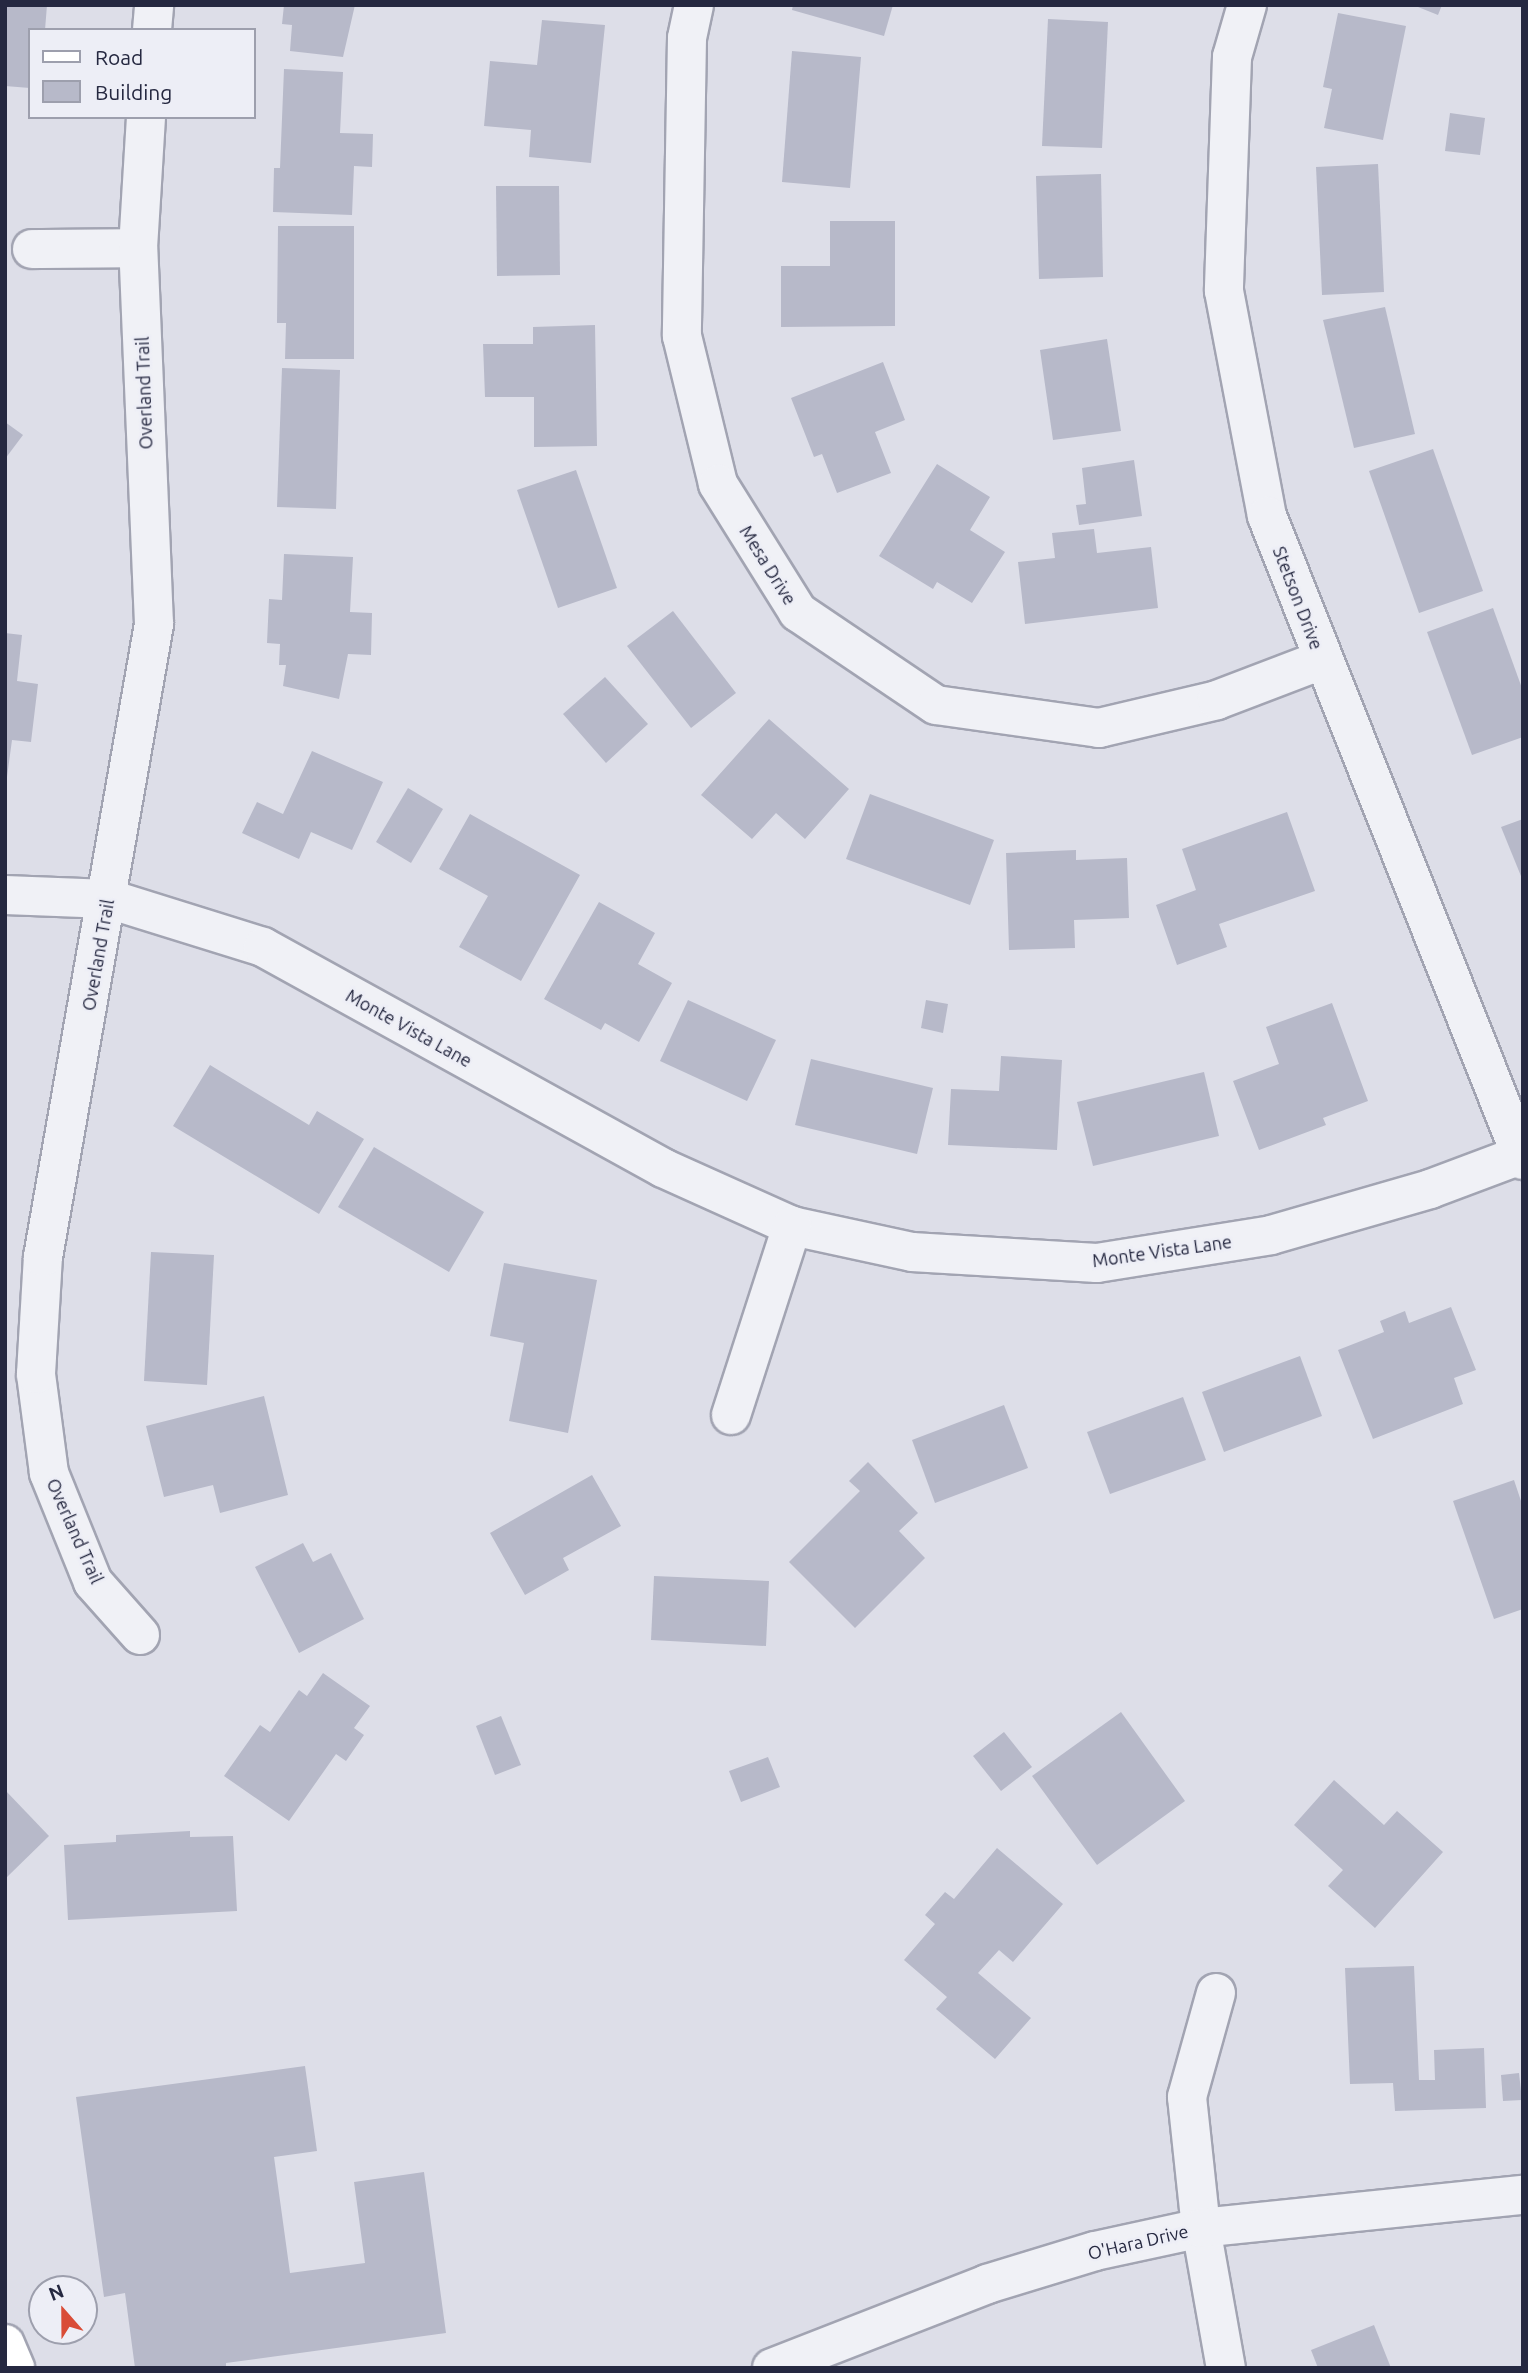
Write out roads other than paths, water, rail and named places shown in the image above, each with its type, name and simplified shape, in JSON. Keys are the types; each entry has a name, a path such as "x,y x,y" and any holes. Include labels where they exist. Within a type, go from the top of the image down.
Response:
{"main road":[{"path":"5,2344 15,2368"}],"street":[{"path":"152,28 154,5"},
{"name":"Mesa Drive","path":"694,5 687,38 682,336 718,484 798,612 936,705 1099,728 1217,700 1322,660"},
{"name":"Stetson Drive","path":"1247,5 1232,57 1224,292 1267,516 1322,660 1522,1156"},
{"name":"Overland Trail","path":"140,1635 93,1581 49,1473 36,1374 43,1257 109,899 154,624 138,248 146,119"},
{"path":"32,249 138,248"},
{"name":"Monte Vista Lane","path":"5,895 109,899 263,947 663,1168 792,1226 912,1252 1097,1264 1270,1235 1430,1189 1522,1156"},
{"path":"731,1415 792,1226"},
{"path":"1216,1993 1187,2097 1201,2228 1226,2368"},
{"name":"O'Hara Drive","path":"772,2368 987,2284 1095,2251 1201,2228 1523,2195"}]}
